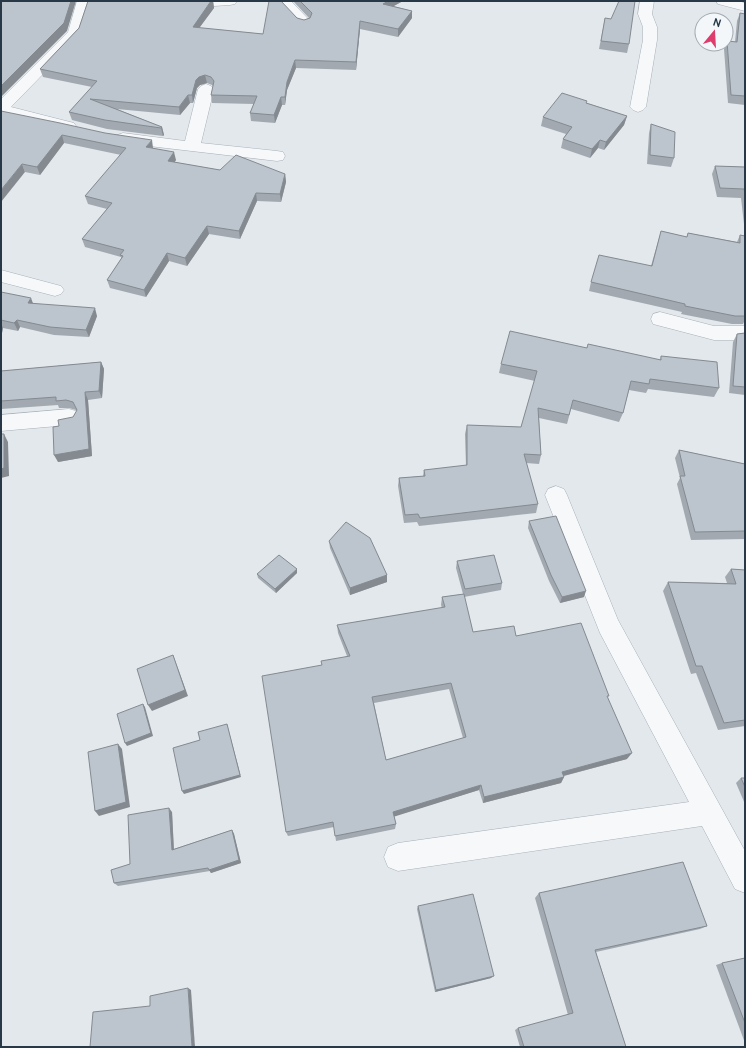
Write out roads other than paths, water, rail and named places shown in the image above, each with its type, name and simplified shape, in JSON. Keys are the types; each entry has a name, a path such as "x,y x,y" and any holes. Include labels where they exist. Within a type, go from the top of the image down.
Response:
{"street":[{"path":"84,1 75,33 1,108 84,130"},
{"path":"177,1 195,3 230,1"},
{"path":"282,1 304,22"},
{"path":"638,107 650,40 650,27 645,14 647,1"},
{"path":"723,1 745,7"},
{"path":"192,147 206,89"},
{"path":"107,136 277,156"},
{"path":"1,276 55,290"},
{"path":"660,319 714,333 745,333"},
{"path":"1,423 69,417"},
{"path":"556,495 608,625 745,879"},
{"path":"398,857 710,812"}]}
